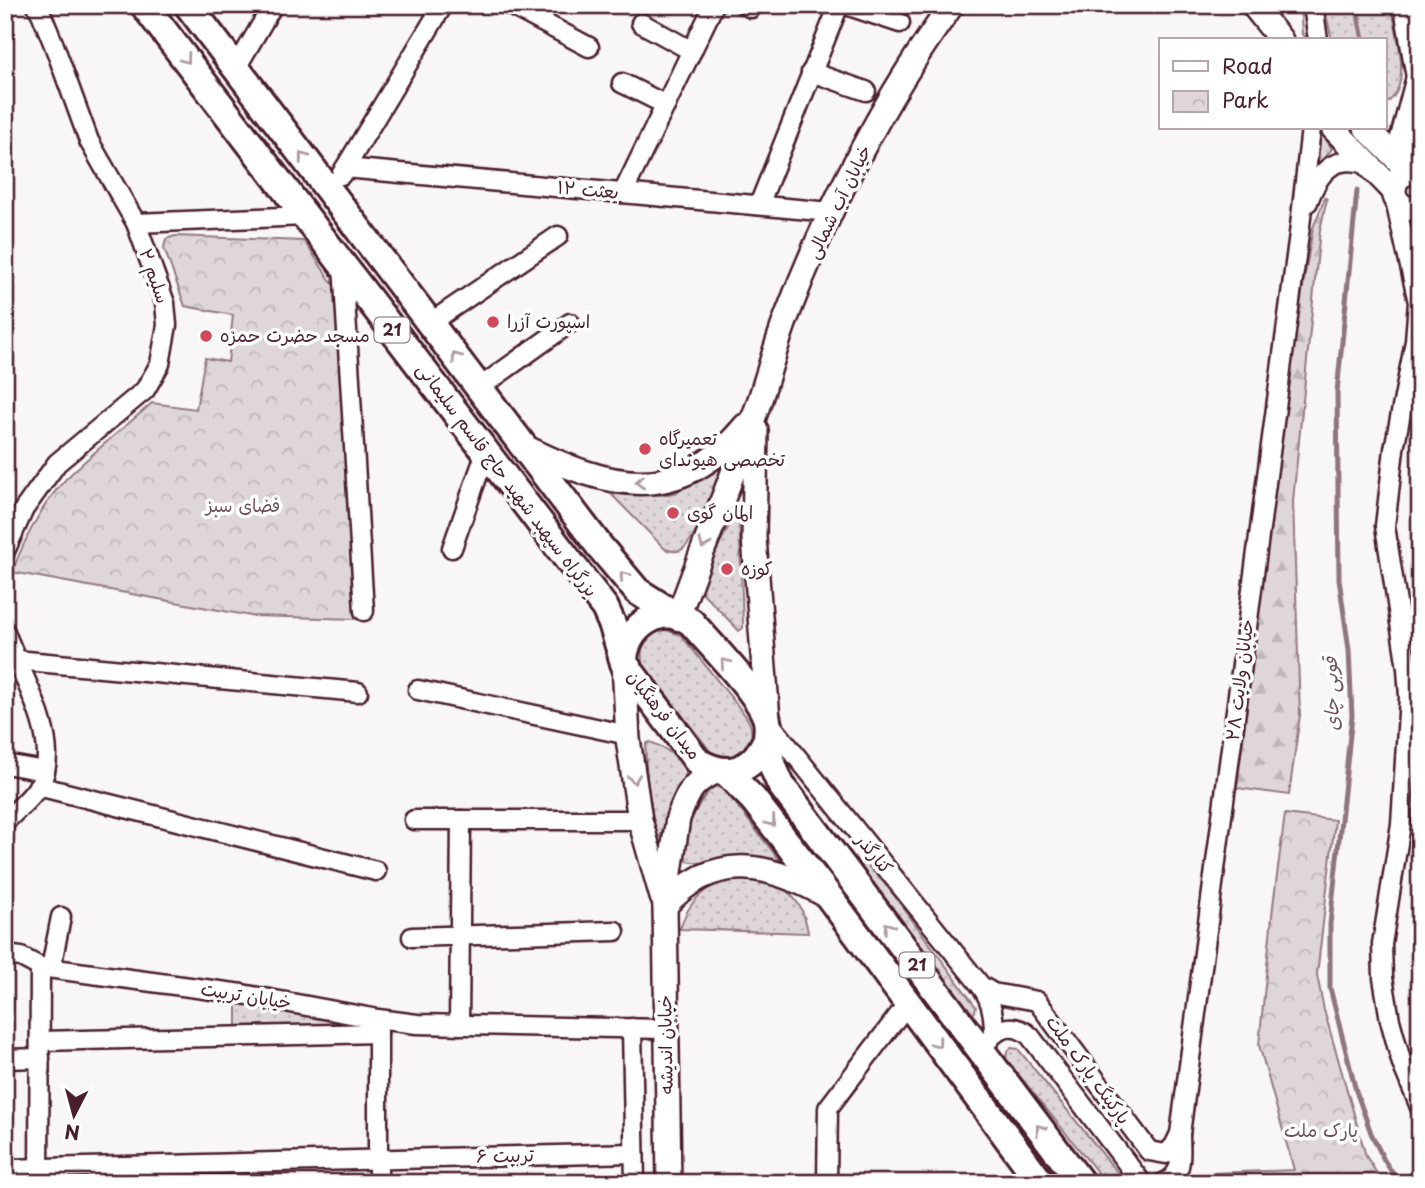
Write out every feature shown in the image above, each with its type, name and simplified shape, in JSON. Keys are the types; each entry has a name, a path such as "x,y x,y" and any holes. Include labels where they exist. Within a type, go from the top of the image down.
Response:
{"highway":[{"name":"بزرگراه سپهبد شهید حاج قاسم سلیمانی","path":"144,5 604,608 613,626 624,663"},
{"name":"بزرگراه سپهبد شهید حاج قاسم سلیمانی","path":"188,5 600,547 637,591 678,617"},
{"name":"میدان فرهنگیان","path":"678,617 656,617 638,627 626,645 624,663 688,751 698,762 710,769 722,771"},
{"name":"21","path":"678,617 691,622 759,702 774,771 781,785 1082,1183"},
{"path":"722,771 738,769 751,763 759,755 767,731"},
{"name":"21","path":"722,771 753,799 830,898 1041,1183"}],"main road":[{"name":"خیابان آب شمالی","path":"678,617 695,565 756,412 787,314 831,212 892,98 932,31 951,5"},
{"path":"1406,5 1420,86"},
{"path":"1263,10 1280,38"},
{"path":"1406,204 1396,180 1409,168 1419,75"},
{"path":"1335,130 1406,204"},
{"path":"1368,130 1409,168"},
{"name":"خیابان آب شمالی","path":"756,412 754,538 767,731"},
{"path":"523,446 588,475 610,480 652,481 672,478 712,460 731,443 756,412"},
{"name":"خیابان اندیشه","path":"624,663 628,735 639,820 665,906"},
{"name":"خیابان اندیشه","path":"668,1183 665,906 678,818 699,778 722,771"},
{"path":"665,906 693,881 715,872 737,868 760,868 783,874 830,898"}],"street":[{"name":"سلیم ۲","path":"5,551 24,509 57,463 145,390 160,364 167,326 165,303 136,223 89,141 54,45 36,5"},
{"path":"236,68 273,5"},
{"path":"331,193 443,5"},
{"path":"510,5 589,47"},
{"path":"623,193 714,5"},
{"path":"759,205 839,5"},
{"path":"846,5 900,23"},
{"path":"1313,5 1318,38"},
{"path":"641,23 692,51"},
{"path":"811,72 866,91"},
{"path":"622,83 666,105"},
{"name":"خیابان ولایت ۲۸","path":"1163,1183 1173,1178 1180,1169 1180,1134 1311,130"},
{"name":"خیابان ولایت ۲۸","path":"1300,226 1314,185 1322,173 1334,165 1348,161 1369,165"},
{"name":"بعثت ۱۲","path":"345,168 831,212"},
{"path":"1406,204 1419,300 1415,341 1394,449 1385,526 1409,697 1401,824 1382,944 1383,978 1390,1020 1402,1064 1420,1107"},
{"path":"136,223 306,216"},
{"path":"430,323 558,236"},
{"path":"343,265 364,611"},
{"path":"479,387 570,323"},
{"path":"452,548 486,452"},
{"path":"5,508 24,509"},
{"path":"5,632 43,726 41,779 5,822"},
{"path":"16,660 358,692"},
{"path":"418,690 628,735"},
{"name":"کنارگذر","path":"767,731 981,986 994,1015 993,1034"},
{"path":"5,764 41,779 376,871"},
{"path":"414,820 639,820"},
{"path":"459,1026 461,820"},
{"path":"39,1175 40,1050 46,968 61,917"},
{"path":"412,937 614,930"},
{"name":"خیابان تربیت","path":"5,955 21,957 46,968 242,994 378,1026 417,1024 666,1029"},
{"name":"پارکینگ پارک ملت","path":"981,986 993,993 1022,996 1037,1001 1144,1147 1154,1153 1166,1154 1180,1134"},
{"path":"1017,1027 1009,1018 1008,1008 1014,999 1022,996"},
{"path":"827,1183 828,1108 908,1003"},
{"path":"5,1059 40,1050 378,1026 378,1183"},
{"name":"پارکینگ پارک ملت","path":"993,1034 1009,1027 1017,1027 1030,1036 1141,1182"},
{"path":"632,1028 635,1183"},
{"path":"991,1064 988,1046 993,1034"},
{"name":"تربیت ۶","path":"5,1169 39,1175 378,1159 634,1153"}],"green space":[{"path":"1300,5 1305,5 1310,38 1302,35"},
{"path":"1324,5 1391,5 1401,59 1399,86 1394,96 1386,103 1386,38 1332,38"},
{"path":"1320,130 1332,149 1310,174"},
{"path":"1325,198 1293,501 1300,715 1289,795 1237,788 1287,378 1313,228"},
{"name":"فضای سبز","path":"175,236 304,241 337,290 356,619 251,616 12,572 34,523 66,479 152,403 196,409 205,358 228,362 233,315 185,306 164,248 166,239"},
{"path":"719,468 721,475 704,516 692,538 679,551 665,549 611,494 665,495 677,492"},
{"path":"739,514 743,628 739,631 699,589 707,567 735,515"},
{"path":"666,630 681,635 746,716 752,735 745,750 730,756 711,752 643,665 643,646 649,637"},
{"path":"650,742 677,758 686,772 658,838 655,836 646,767 646,744"},
{"path":"718,784 783,865 746,856 699,863 687,861 685,842 692,819 704,797"},
{"name":"پارک ملت","path":"1285,814 1335,820 1317,975 1324,1010 1366,1156 1383,1183 1201,1183 1211,1173 1294,1170 1259,1045"},
{"path":"865,863 888,887 976,1007 972,1019 860,868"},
{"path":"729,878 770,883 781,888 798,904 808,933 680,929 687,911 698,897"},
{"path":"237,1003 352,1021 352,1026 237,1030"},
{"path":"1011,1048 1018,1049 1126,1183 1106,1183 1006,1059"}],"waterway":[{"name":"قوبی چای","path":"1356,5 1363,38"},
{"name":"قوبی چای","path":"1357,191 1337,392 1339,579 1349,650 1352,716 1330,924 1330,988 1356,1091 1371,1133 1399,1183"}],"place":[{"name":"اسپورت آزرا","path":"493,322"},
{"name":"مسجد حضرت حمزه","path":"206,336"},
{"name":"تعمیرگاه تخصصی هیوندای","path":"645,449"},
{"name":"المان گوی","path":"673,513"},
{"name":"کوزه","path":"727,569"}]}
